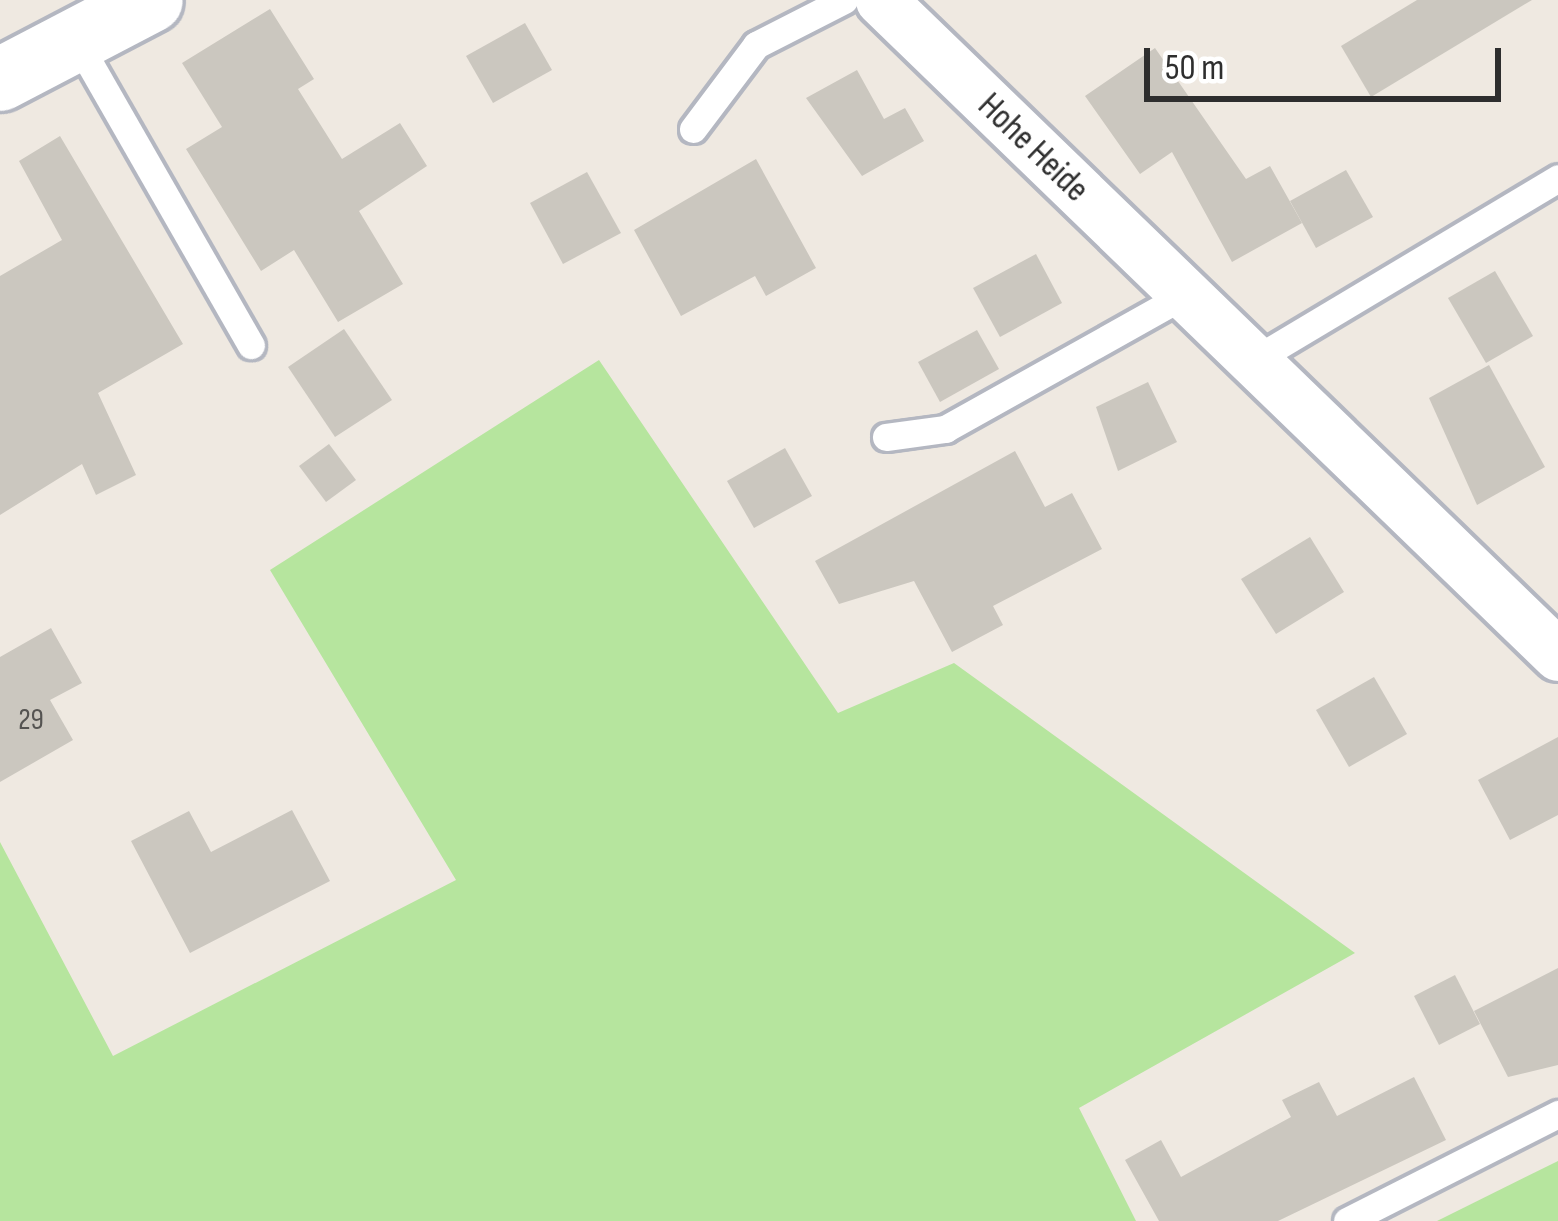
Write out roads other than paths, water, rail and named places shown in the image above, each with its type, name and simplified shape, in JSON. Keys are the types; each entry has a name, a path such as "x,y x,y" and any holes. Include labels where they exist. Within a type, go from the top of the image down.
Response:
{"street":[{"path":"0,80 151,0"},
{"name":"Hohe Heide","path":"881,0 1558,655"}],"lane":[{"path":"693,129 756,46 844,0"},
{"path":"75,38 251,345"},
{"path":"1256,358 1558,178"},
{"path":"886,437 945,429 1185,295"},
{"path":"1347,1221 1558,1114"}]}
